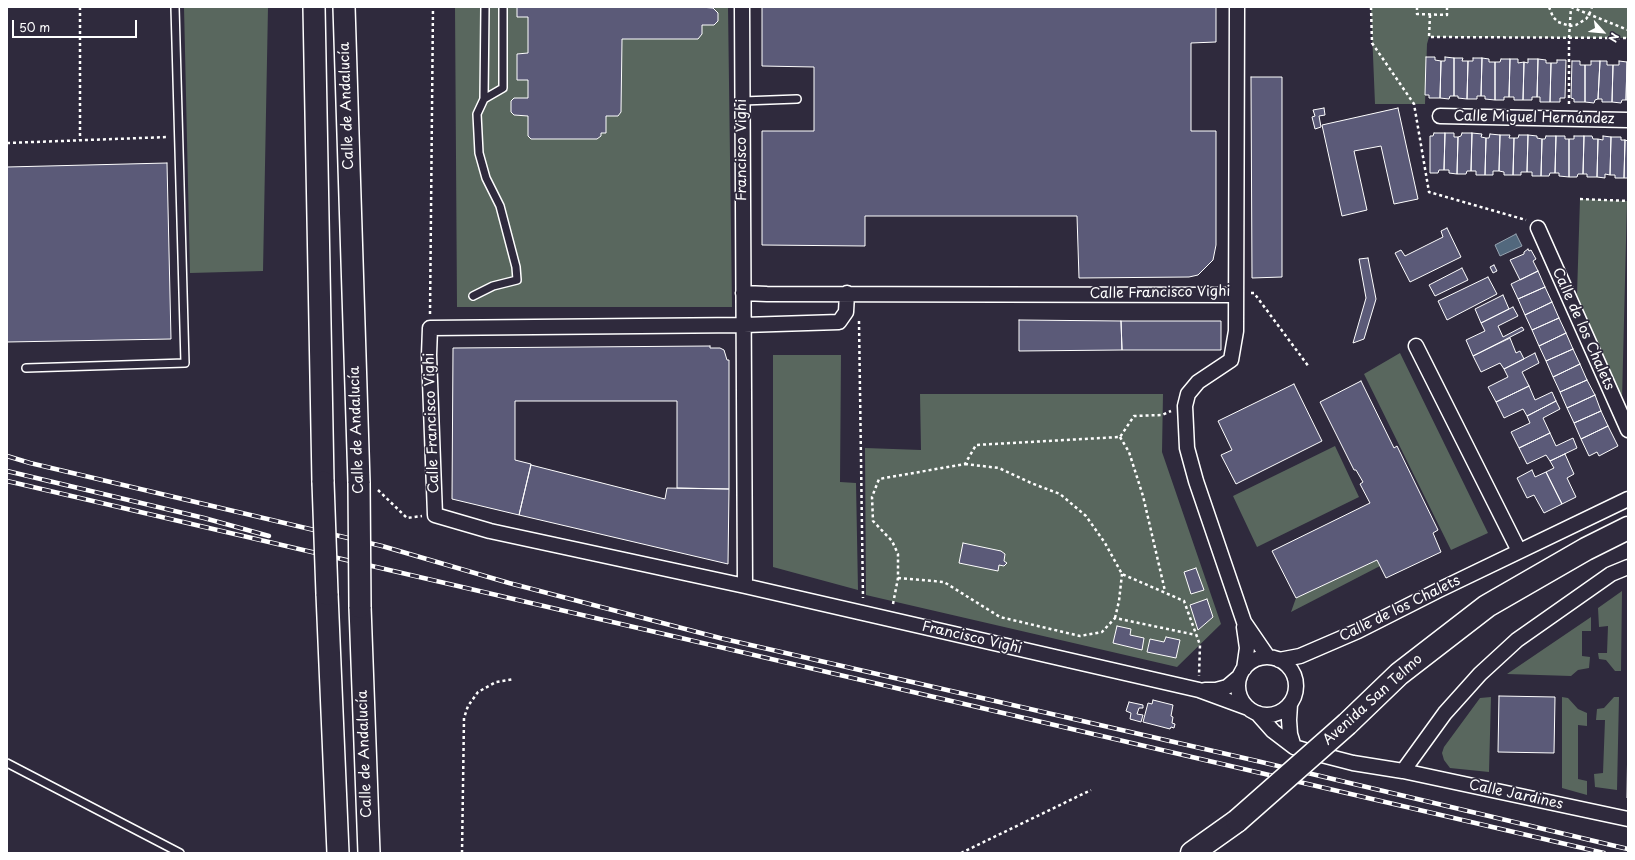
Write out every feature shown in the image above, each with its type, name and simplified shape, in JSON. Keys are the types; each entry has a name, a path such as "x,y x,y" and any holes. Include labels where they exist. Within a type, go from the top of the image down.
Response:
{"main road":[{"path":"314,7 323,482 338,853"},
{"name":"Calle de Andalucía","path":"344,7 359,483 360,606 369,853"},
{"name":"Avenida San Telmo","path":"1192,853 1237,820 1347,724 1399,674 1487,606 1586,549 1628,528"}],"street":[{"name":"Francisco Vighi","path":"742,7 743,293"},
{"name":"Calle Francisco Vighi","path":"743,293 1236,295 1237,7"},
{"name":"Calle Miguel Hernández","path":"1440,116 1628,120"},
{"name":"Calle de los Chalets","path":"1538,228 1628,430"},
{"path":"435,515 490,531 745,586 743,293"},
{"name":"Calle Francisco Vighi","path":"435,515 429,356 430,328 455,326 744,325 839,322 846,312 853,293"},
{"path":"1236,295 1236,331 1231,360 1198,382 1188,394 1185,406 1187,448 1196,482 1244,622 1247,648 1239,691 1242,700 1273,731 1294,747"},
{"path":"1416,346 1519,551"},
{"name":"Calle de los Chalets","path":"1273,658 1300,656 1358,631 1628,499"},
{"path":"1403,771 1445,713 1480,674 1512,644 1611,574 1628,567"},
{"name":"Francisco Vighi","path":"745,586 1199,690 1252,710"},
{"path":"1244,622 1273,658 1287,665 1293,672 1296,681 1295,694 1290,704 1281,712 1262,715 1252,710"},
{"path":"1242,673 1254,661 1273,658"},
{"name":"Francisco Vighi","path":"1199,690 1216,690 1227,687 1242,673"},
{"path":"1290,704 1290,734 1294,747"},
{"name":"Calle Jardines","path":"1294,747 1353,763 1403,771 1628,819"}],"lane":[{"path":"26,368 185,363 175,7"},
{"path":"472,296 493,286 517,280 516,267 500,206 486,178 479,153 477,114 484,99 485,7"},
{"path":"484,99 503,88 503,7"},
{"path":"742,101 797,99"},
{"path":"7,763 180,853"}],"path":[{"path":"80,7 80,140"},
{"path":"430,333 434,7"},
{"path":"1371,7 1372,43 1414,104 1429,192 1536,223 1538,228"},
{"path":"1417,7 1417,14 1430,15 1447,15 1447,7"},
{"path":"1549,7 1553,17 1558,22 1570,26 1581,23 1589,15 1592,7"},
{"path":"1569,119 1569,38 1571,7 1628,30"},
{"path":"1430,15 1429,37 1628,38"},
{"path":"7,143 179,137"},
{"path":"1580,199 1628,201"},
{"path":"853,293 863,612"},
{"path":"1236,295 1254,293 1309,367"},
{"path":"1120,437 1134,416 1162,415 1185,406"},
{"path":"965,464 976,445 1120,437"},
{"path":"1120,437 1129,452 1143,496 1165,592"},
{"path":"894,620 893,600 898,578 898,554 892,541 873,522 872,497 879,479 965,464 999,468 1031,483 1060,494 1086,516 1105,543 1122,574 1119,601 1115,618 1102,632 1080,636 1000,617 944,582 898,578"},
{"path":"359,483 375,487 407,518 435,515"},
{"path":"1122,574 1184,601 1200,645 1199,690"},
{"path":"1115,618 1196,635"},
{"path":"462,853 464,718 468,706 478,692 496,682 514,679"},
{"path":"961,853 1091,790"}],"shaded area":[{"path":"184,7 268,7 263,271 190,273"},
{"path":"455,7 517,7 517,17 528,17 528,53 517,54 517,80 528,80 528,98 514,98 511,101 511,112 514,115 528,116 531,139 597,139 601,136 601,133 606,133 606,116 618,116 621,112 622,39 697,39 702,34 702,25 714,25 718,21 718,13 714,8 700,7 728,7 732,307 457,307"},
{"path":"1371,7 1628,7 1628,38 1429,37 1427,44 1425,104 1375,104"},
{"path":"1580,199 1627,201 1622,400 1577,295"},
{"path":"1400,353 1488,533 1451,550 1364,374"},
{"path":"773,355 841,355 840,482 856,483 858,590 773,567"},
{"path":"920,394 1163,394 1162,452 1221,624 1177,667 866,595 865,448 921,450"},
{"path":"1335,446 1359,497 1257,547 1233,496"},
{"path":"1377,560 1380,566 1291,612 1296,598"},
{"path":"1622,591 1621,671 1615,671 1606,660 1599,659 1598,653 1607,653 1608,626 1599,627 1598,608"},
{"path":"1591,617 1591,631 1582,631 1582,656 1590,657 1589,668 1578,670 1571,676 1507,674"},
{"path":"1491,697 1489,772 1450,768 1444,760 1442,753 1444,747 1480,698"},
{"path":"1562,697 1568,698 1578,709 1587,713 1587,726 1578,725 1578,779 1587,781 1587,795 1562,788"},
{"path":"1614,697 1619,697 1617,790 1595,787 1594,774 1603,773 1605,720 1596,720 1597,709 1604,708"}],"water":[{"path":"1516,234 1522,246 1500,256 1495,245"}],"building":[{"path":"517,7 700,7 713,8 718,13 718,21 714,25 702,25 702,34 698,39 622,39 621,112 618,116 606,116 606,133 601,133 601,136 597,139 531,139 528,136 528,116 514,115 511,112 511,101 514,98 528,98 528,80 517,80 517,54 528,53 528,17 517,17"},
{"path":"762,7 1216,7 1216,42 1191,43 1191,131 1216,131 1216,245 1213,260 1198,275 1189,277 1079,278 1077,216 865,216 865,246 762,245 762,131 814,131 814,67 762,66"},
{"path":"1426,57 1435,57 1435,60 1441,61 1440,98 1429,98 1429,95 1425,95"},
{"path":"1445,57 1454,58 1454,96 1450,96 1449,99 1440,98 1441,61 1445,61"},
{"path":"1454,58 1463,58 1462,61 1468,61 1467,99 1454,96"},
{"path":"1473,58 1482,58 1481,96 1477,96 1477,99 1467,99 1468,61 1473,61"},
{"path":"1482,58 1489,59 1489,62 1495,62 1495,100 1485,99 1485,96 1481,96"},
{"path":"1501,59 1510,59 1509,97 1504,97 1504,100 1495,100 1495,62 1500,62"},
{"path":"1510,59 1518,59 1518,63 1524,62 1523,100 1514,100 1514,97 1509,97"},
{"path":"1528,59 1538,59 1537,97 1532,97 1532,100 1523,100 1524,62 1528,63"},
{"path":"1538,59 1546,60 1546,63 1551,63 1550,102 1540,102 1540,97 1537,97"},
{"path":"1557,60 1566,60 1565,98 1560,98 1560,102 1550,102 1551,63 1557,63"},
{"path":"1572,61 1580,61 1580,65 1585,65 1585,102 1574,102 1574,99 1571,98"},
{"path":"1591,61 1600,61 1598,99 1595,100 1594,103 1585,102 1585,65 1591,65"},
{"path":"1600,61 1607,61 1607,65 1613,65 1612,102 1602,102 1602,99 1598,99"},
{"path":"1619,61 1627,62 1626,100 1622,100 1621,103 1612,102 1613,65 1619,65"},
{"path":"1627,62 1628,100 1626,100"},
{"path":"1251,77 1282,77 1282,277 1252,278"},
{"path":"1324,108 1325,115 1319,116 1321,127 1315,129 1312,117 1315,116 1313,110"},
{"path":"1398,108 1418,199 1394,204 1381,146 1354,151 1367,210 1342,216 1322,125"},
{"path":"1434,133 1445,133 1444,170 1439,170 1438,173 1430,173 1430,136 1433,136"},
{"path":"1445,133 1454,133 1454,137 1458,137 1457,174 1449,173 1449,170 1444,170"},
{"path":"1462,133 1472,133 1471,171 1467,171 1466,174 1457,174 1458,137 1461,136"},
{"path":"1472,133 1482,134 1481,137 1486,138 1485,175 1476,175 1476,171 1471,171"},
{"path":"1490,134 1500,135 1499,171 1493,171 1493,175 1485,175 1486,138 1489,138"},
{"path":"1500,135 1510,135 1509,138 1514,138 1513,175 1504,175 1504,172 1499,171"},
{"path":"1519,135 1528,135 1527,172 1521,172 1521,175 1513,175 1514,138 1518,138"},
{"path":"1528,135 1537,136 1537,138 1542,139 1541,176 1532,176 1532,172 1527,172"},
{"path":"1546,136 1556,136 1555,173 1550,173 1549,176 1541,176 1542,139 1545,139"},
{"path":"1556,136 1565,136 1565,139 1569,139 1569,177 1559,176 1559,173 1555,173"},
{"path":"1574,136 1584,136 1583,174 1578,174 1577,177 1569,177 1569,139 1574,139"},
{"path":"1584,136 1592,136 1593,139 1598,139 1597,177 1587,177 1587,174 1583,174"},
{"path":"1603,136 1611,137 1610,175 1605,174 1605,178 1597,177 1598,139 1603,140"},
{"path":"1611,137 1621,137 1621,140 1625,140 1624,178 1615,178 1615,175 1610,175"},
{"path":"1625,140 1628,141 1628,178 1624,178"},
{"path":"167,163 171,339 7,342 7,167"},
{"path":"1447,228 1461,257 1410,282 1395,253 1401,250 1405,256 1443,237 1441,231"},
{"path":"1528,249 1529,251 1531,250 1536,259 1533,261 1538,271 1520,280 1510,260 1524,254 1524,252"},
{"path":"1368,258 1376,299 1364,339 1353,343 1366,298 1359,259"},
{"path":"1494,265 1497,271 1493,273 1490,267"},
{"path":"1462,268 1468,280 1435,296 1429,285"},
{"path":"1538,271 1545,287 1518,299 1511,284"},
{"path":"1488,277 1497,294 1447,320 1438,301"},
{"path":"1545,287 1552,302 1525,315 1518,299"},
{"path":"1503,295 1509,309 1481,323 1475,309"},
{"path":"1552,302 1559,318 1532,330 1525,315"},
{"path":"1513,307 1518,316 1498,326 1503,337 1522,327 1524,330 1473,356 1466,340 1485,331 1481,323"},
{"path":"1559,318 1566,333 1539,346 1532,330"},
{"path":"1019,320 1121,321 1122,350 1019,351"},
{"path":"1121,321 1221,321 1221,350 1122,350"},
{"path":"1566,333 1573,349 1546,361 1539,346"},
{"path":"1510,338 1516,353 1520,351 1524,359 1504,369 1500,363 1481,372 1473,356"},
{"path":"710,346 710,348 720,348 724,350 727,360 729,360 729,489 677,488 677,401 515,401 515,460 531,464 519,515 452,499 453,348"},
{"path":"1573,349 1580,364 1553,377 1546,361"},
{"path":"1535,353 1539,363 1522,372 1529,386 1496,402 1488,387 1508,377 1504,369"},
{"path":"1580,364 1587,380 1560,392 1553,377"},
{"path":"1587,380 1595,395 1567,408 1560,392"},
{"path":"1361,381 1394,448 1397,446 1438,530 1433,533 1441,552 1386,578 1377,560 1296,598 1272,551 1370,503 1360,484 1363,482 1356,470 1354,470 1320,402"},
{"path":"1294,384 1322,441 1236,484 1221,455 1232,450 1218,421"},
{"path":"1529,386 1535,400 1552,392 1556,401 1527,416 1523,409 1504,418 1496,402"},
{"path":"1595,395 1601,411 1574,423 1567,408"},
{"path":"1556,401 1560,409 1543,418 1550,433 1519,448 1511,432 1530,423 1527,416"},
{"path":"1601,411 1608,426 1581,439 1574,423"},
{"path":"1608,426 1618,446 1599,456 1597,452 1589,456 1581,439"},
{"path":"1550,433 1556,446 1573,438 1577,448 1550,461 1546,455 1527,464 1519,448"},
{"path":"1565,454 1574,474 1567,478 1576,497 1562,504 1546,472 1554,468 1550,461"},
{"path":"531,465 665,499 667,488 729,489 728,564 519,515"},
{"path":"1532,470 1535,477 1546,472 1562,504 1544,513 1534,495 1527,498 1517,478"},
{"path":"963,543 1001,551 1005,554 1004,561 1007,563 1004,566 999,565 998,571 959,563"},
{"path":"1196,568 1204,590 1191,594 1184,572"},
{"path":"1207,599 1213,617 1198,630 1190,605"},
{"path":"1117,626 1131,629 1130,635 1144,638 1142,650 1113,643"},
{"path":"1166,637 1180,640 1176,658 1147,652 1150,639 1164,642"},
{"path":"1499,696 1555,697 1554,753 1498,752"},
{"path":"1153,700 1173,705 1171,716 1173,717 1172,723 1175,724 1174,728 1171,727 1170,729 1143,722 1148,703 1152,704"},
{"path":"1129,702 1143,705 1143,708 1139,708 1137,714 1143,715 1141,722 1130,719 1131,713 1126,711"},
{"path":"1628,730 1628,798 1627,798"}],"railway":[{"path":"7,456 30,463 382,546 509,583 720,638 1257,761 1628,849"},
{"path":"7,471 204,518 269,536"},
{"path":"7,481 1604,853"}]}
